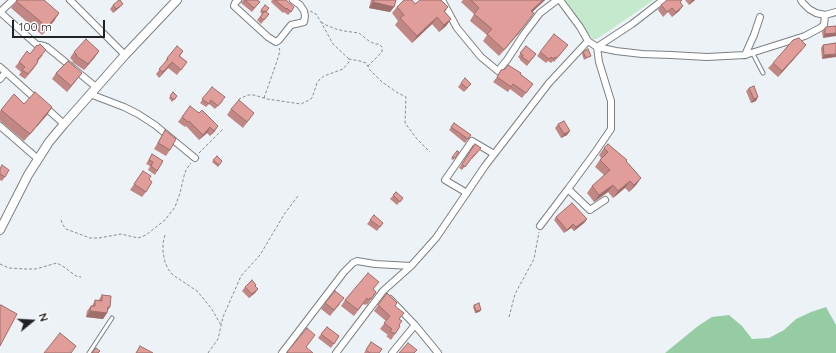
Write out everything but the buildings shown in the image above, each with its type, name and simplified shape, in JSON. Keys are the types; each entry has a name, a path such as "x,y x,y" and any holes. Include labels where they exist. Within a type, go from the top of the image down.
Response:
{"street":[{"path":"13,0 0,12 37,45 47,47 93,91 138,114 155,125 195,158"},
{"path":"70,0 125,55"},
{"path":"0,230 38,159 64,124 125,55 177,0"},
{"path":"238,0 234,6 268,37 276,42 280,40 292,26 304,22 304,11 300,5 293,0"},
{"path":"442,0 457,28 481,57 498,71 540,13 558,0 580,27 588,41 597,47 642,54 707,57 745,55 805,36 824,25 825,15"},
{"path":"597,47 632,24 663,0"},
{"path":"801,0 816,14 825,15 836,12"},
{"path":"745,55 760,17"},
{"path":"336,353 383,291 410,266 436,238 494,154 549,83 588,41"},
{"path":"540,226 611,129 611,101 599,62 597,47"},
{"path":"0,67 64,124"},
{"path":"0,79 6,72"},
{"path":"0,126 38,159"},
{"path":"467,193 445,180 472,141 494,154"},
{"path":"568,189 590,210 605,200"},
{"path":"282,353 344,272 353,263 357,261 375,264 410,266"},
{"path":"383,291 415,325 438,353"},
{"path":"392,353 415,325"}],"lane":[{"path":"752,52 763,72"},
{"path":"89,353 112,318"}],"path":[{"path":"304,11 311,11 316,14 333,44 349,59 366,63 370,70 382,82 406,97 404,123 417,140 430,152"},
{"path":"321,22 336,29 359,33 375,44 379,44 382,47 382,52 368,66"},
{"path":"264,98 280,51 276,42"},
{"path":"236,104 239,99 248,95 254,95 301,104 312,98 317,83 320,79 343,69 349,62 349,59"},
{"path":"61,220 66,229 90,238 121,234 138,238 146,235 165,220 175,207 186,170 195,158 223,129"},
{"path":"208,353 218,339 228,304 242,276 260,255 285,213 298,196"},
{"path":"509,317 515,294 534,259 540,226"},
{"path":"166,235 163,243 163,252 168,269 173,275 197,291 211,308 221,325"},
{"path":"0,264 9,268 25,269 36,269 57,264 64,267 76,276 81,277"}],"green space":[{"path":"565,0 654,0 597,39 593,39"},
{"path":"826,307 836,325 836,353 665,353 698,326 712,317 729,315 742,326 752,339 769,338 784,330 796,319"}]}
